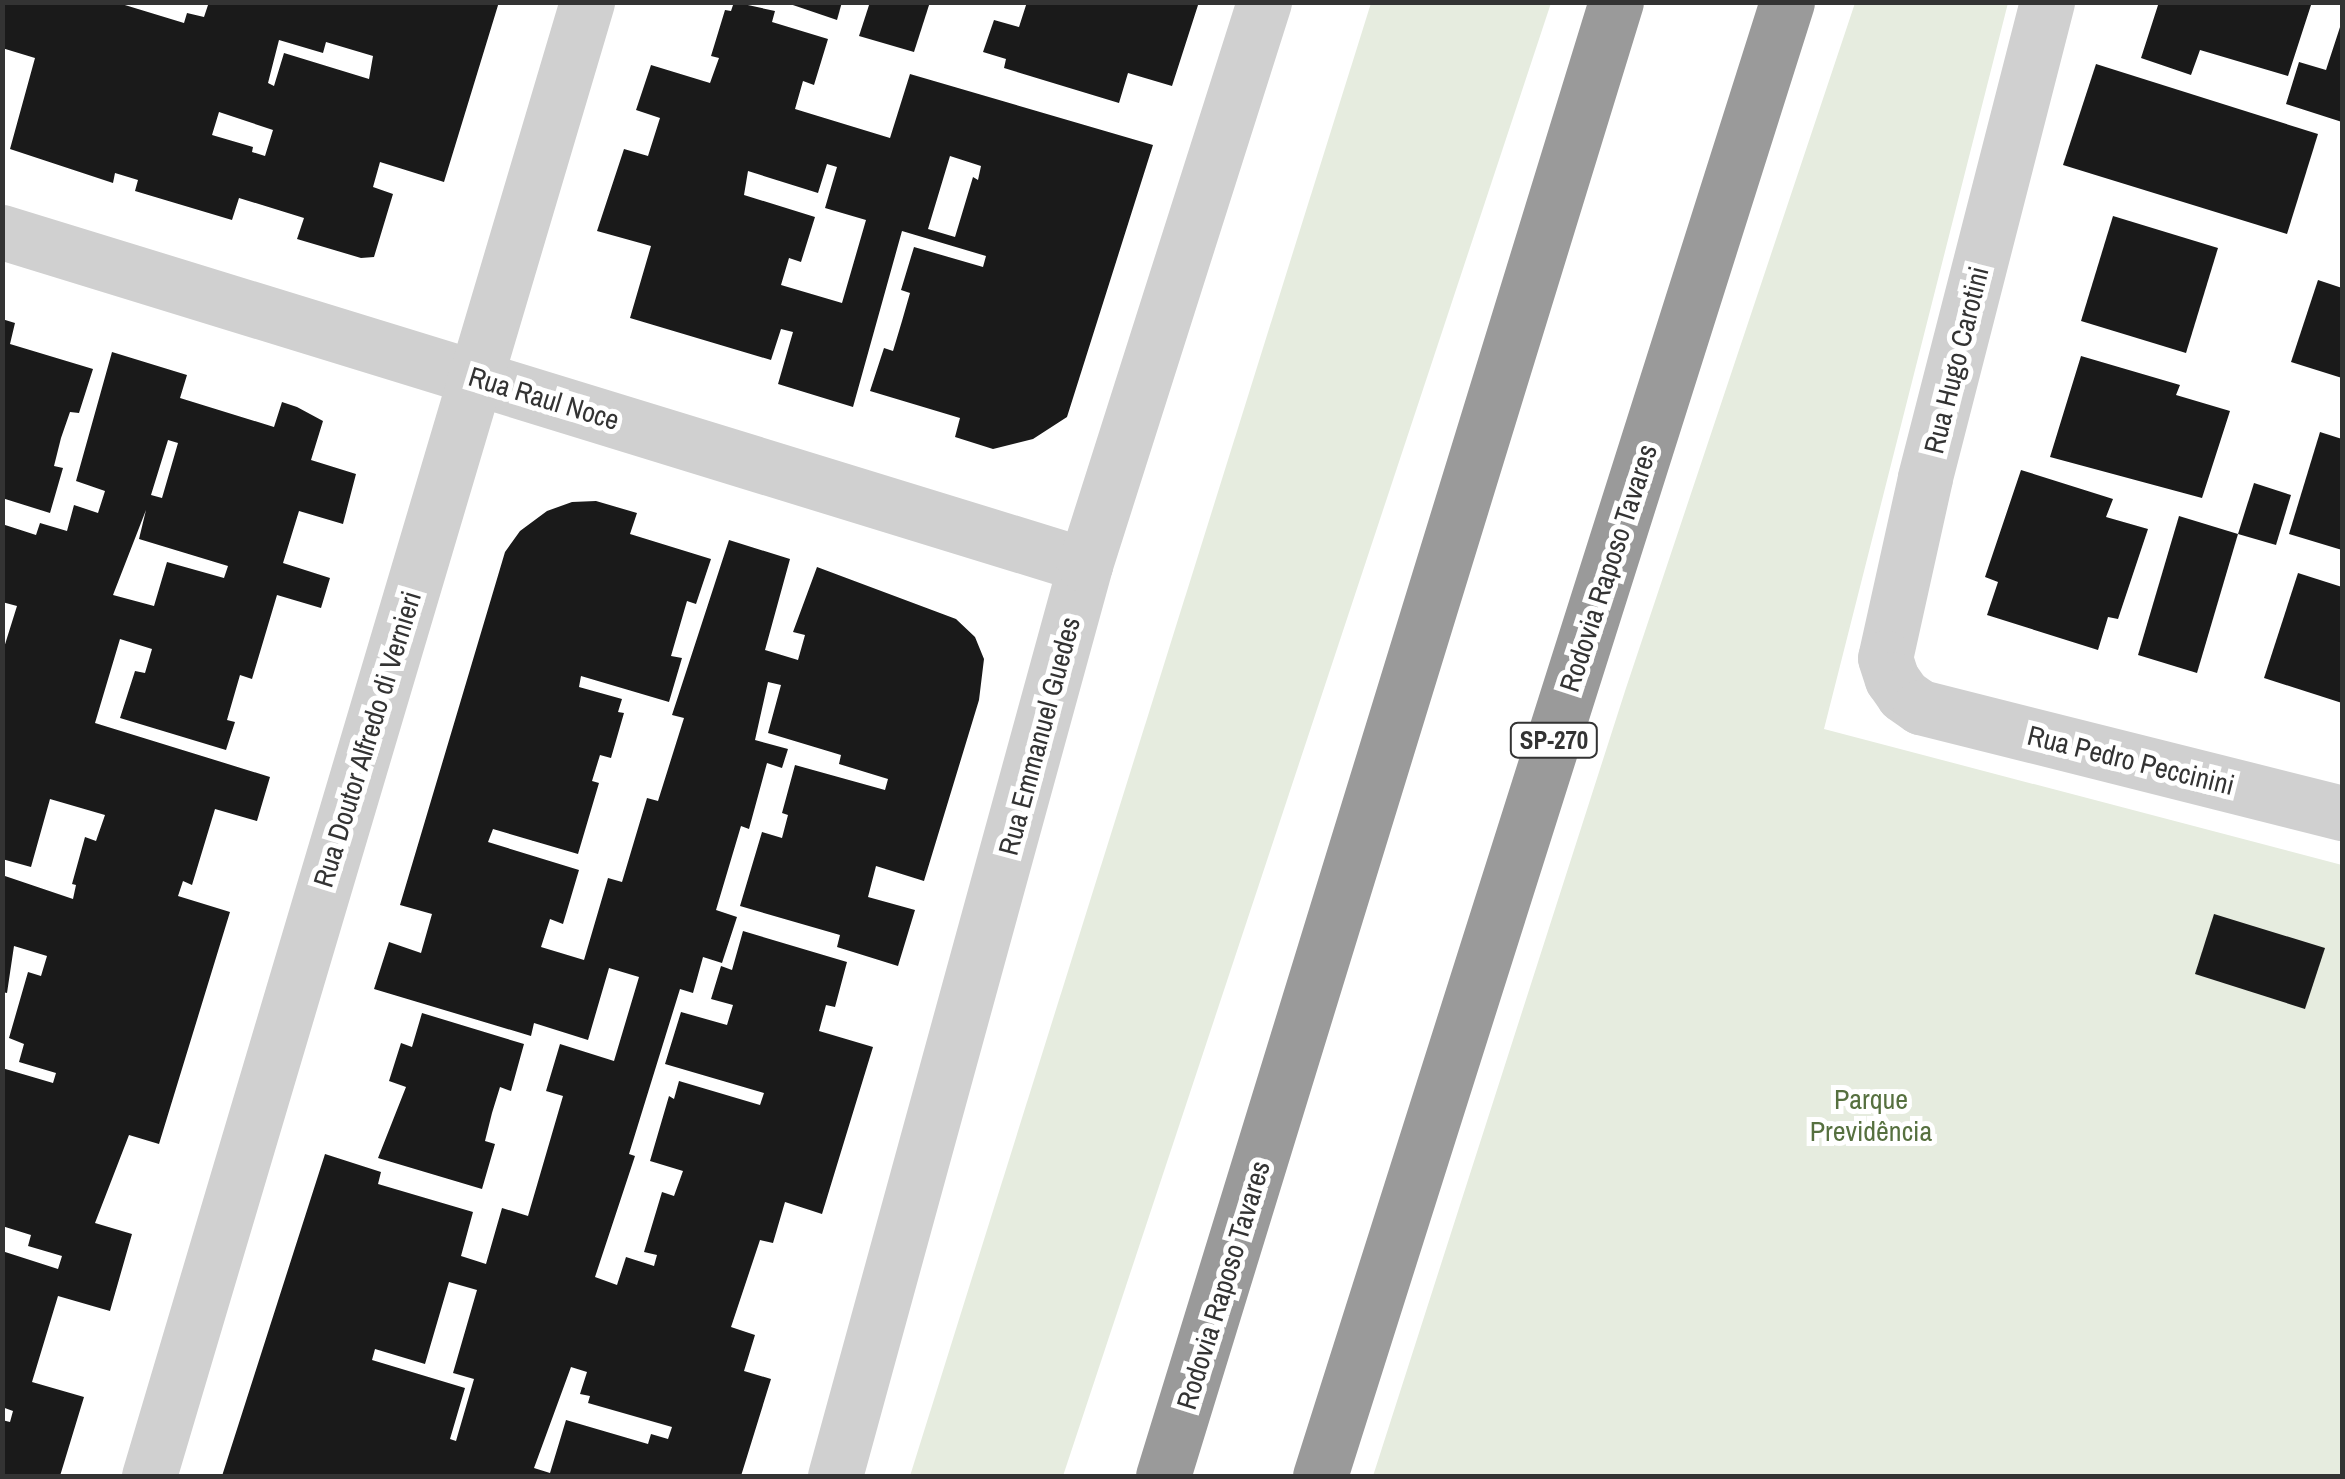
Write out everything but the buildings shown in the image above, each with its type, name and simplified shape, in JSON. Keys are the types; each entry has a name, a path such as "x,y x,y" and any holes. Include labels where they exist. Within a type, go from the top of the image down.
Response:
{"highway":[{"name":"Rodovia Raposo Tavares","path":"1163,1476 1616,2"},
{"name":"Rodovia Raposo Tavares","path":"1320,1476 1787,2"}],"street":[{"name":"Rua Doutor Alfredo di Vernieri","path":"149,1476 587,2"},
{"name":"Rua Emmanuel Guedes","path":"835,1476 1085,565 1264,2"},
{"name":"Rua Hugo Carotini","path":"1920,707 1903,695 1885,658 1926,478 2047,2"},
{"name":"Rua Raul Noce","path":"2,232 1085,565"},
{"name":"Rua Pedro Peccinini","path":"1920,707 2342,813"}],"green space":[{"path":"1371,3 1551,3 1063,1476 910,1476"},
{"name":"Parque Previdência","path":"1855,3 2008,3 1824,729 2342,865 2342,1476 1373,1476 1626,688"}]}
